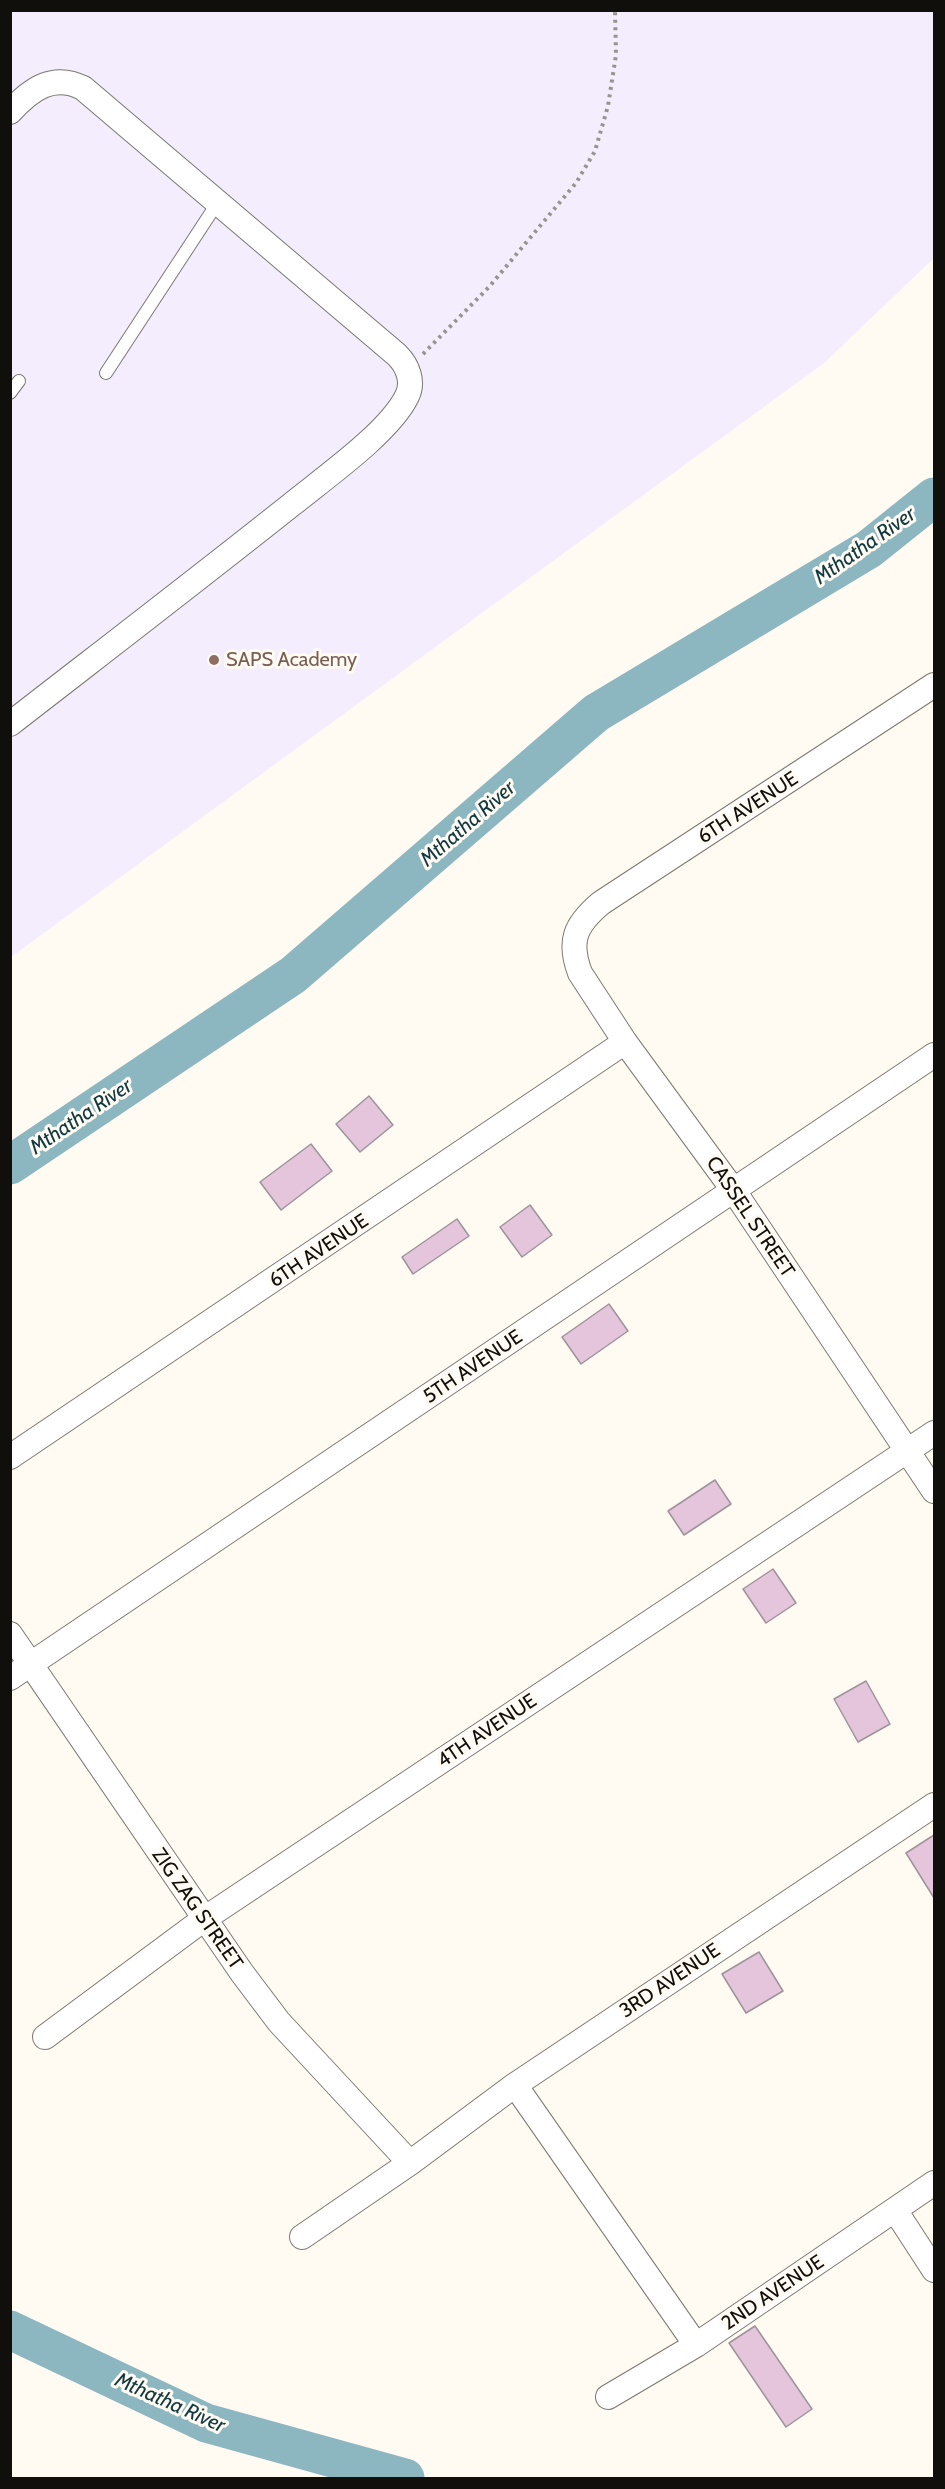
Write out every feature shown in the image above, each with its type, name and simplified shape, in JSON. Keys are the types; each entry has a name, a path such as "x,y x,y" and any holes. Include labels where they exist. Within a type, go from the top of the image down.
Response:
{"street":[{"path":"10,112 32,91 44,84 67,82 84,88 398,355 406,367 410,384 408,394 393,416 365,445 10,724"},
{"name":"6TH AVENUE","path":"573,941 585,919 602,903 934,686"},
{"name":"CASSEL STREET","path":"573,941 575,961 580,973 625,1042 734,1191 934,1491"},
{"name":"6TH AVENUE","path":"10,1457 625,1042"},
{"name":"5TH AVENUE","path":"10,1678 934,1055"},
{"name":"4TH AVENUE","path":"45,2037 204,1919 934,1433"},
{"name":"ZIG ZAG STREET","path":"10,1635 204,1919 279,2022 410,2163"},
{"name":"3RD AVENUE","path":"302,2237 410,2163 515,2085 934,1805"},
{"path":"515,2085 696,2345"},
{"name":"2ND AVENUE","path":"608,2397 696,2345 934,2183"},
{"path":"896,2210 934,2270"}],"lane":[{"path":"106,373 218,202"},
{"path":"10,393 19,381"}],"path":[{"path":"406,367 429,349 489,287 576,183 595,151 608,106 616,55 615,10"}],"shaded area":[{"name":"SAPS Academy","path":"11,11 934,11 934,258 824,363 11,957"}],"building":[{"path":"369,1096 393,1125 360,1152 336,1124"},
{"path":"311,1144 332,1171 281,1210 260,1182"},
{"path":"530,1205 552,1235 522,1257 500,1227"},
{"path":"457,1219 469,1236 413,1274 402,1257"},
{"path":"609,1304 628,1331 581,1364 562,1337"},
{"path":"715,1480 731,1504 684,1535 668,1511"},
{"path":"773,1569 796,1603 766,1623 743,1589"},
{"path":"866,1681 890,1724 858,1742 834,1699"},
{"path":"934,1835 934,1898 906,1853"},
{"path":"759,1952 783,1991 746,2013 722,1974"},
{"path":"755,2326 812,2409 786,2427 729,2343"}],"waterway":[{"name":"Mthatha River","path":"10,1165 293,975 596,713 869,549 934,497"},
{"name":"Mthatha River","path":"10,2330 206,2423 405,2478"}],"place":[{"name":"SAPS Academy","path":"214,660"}]}
